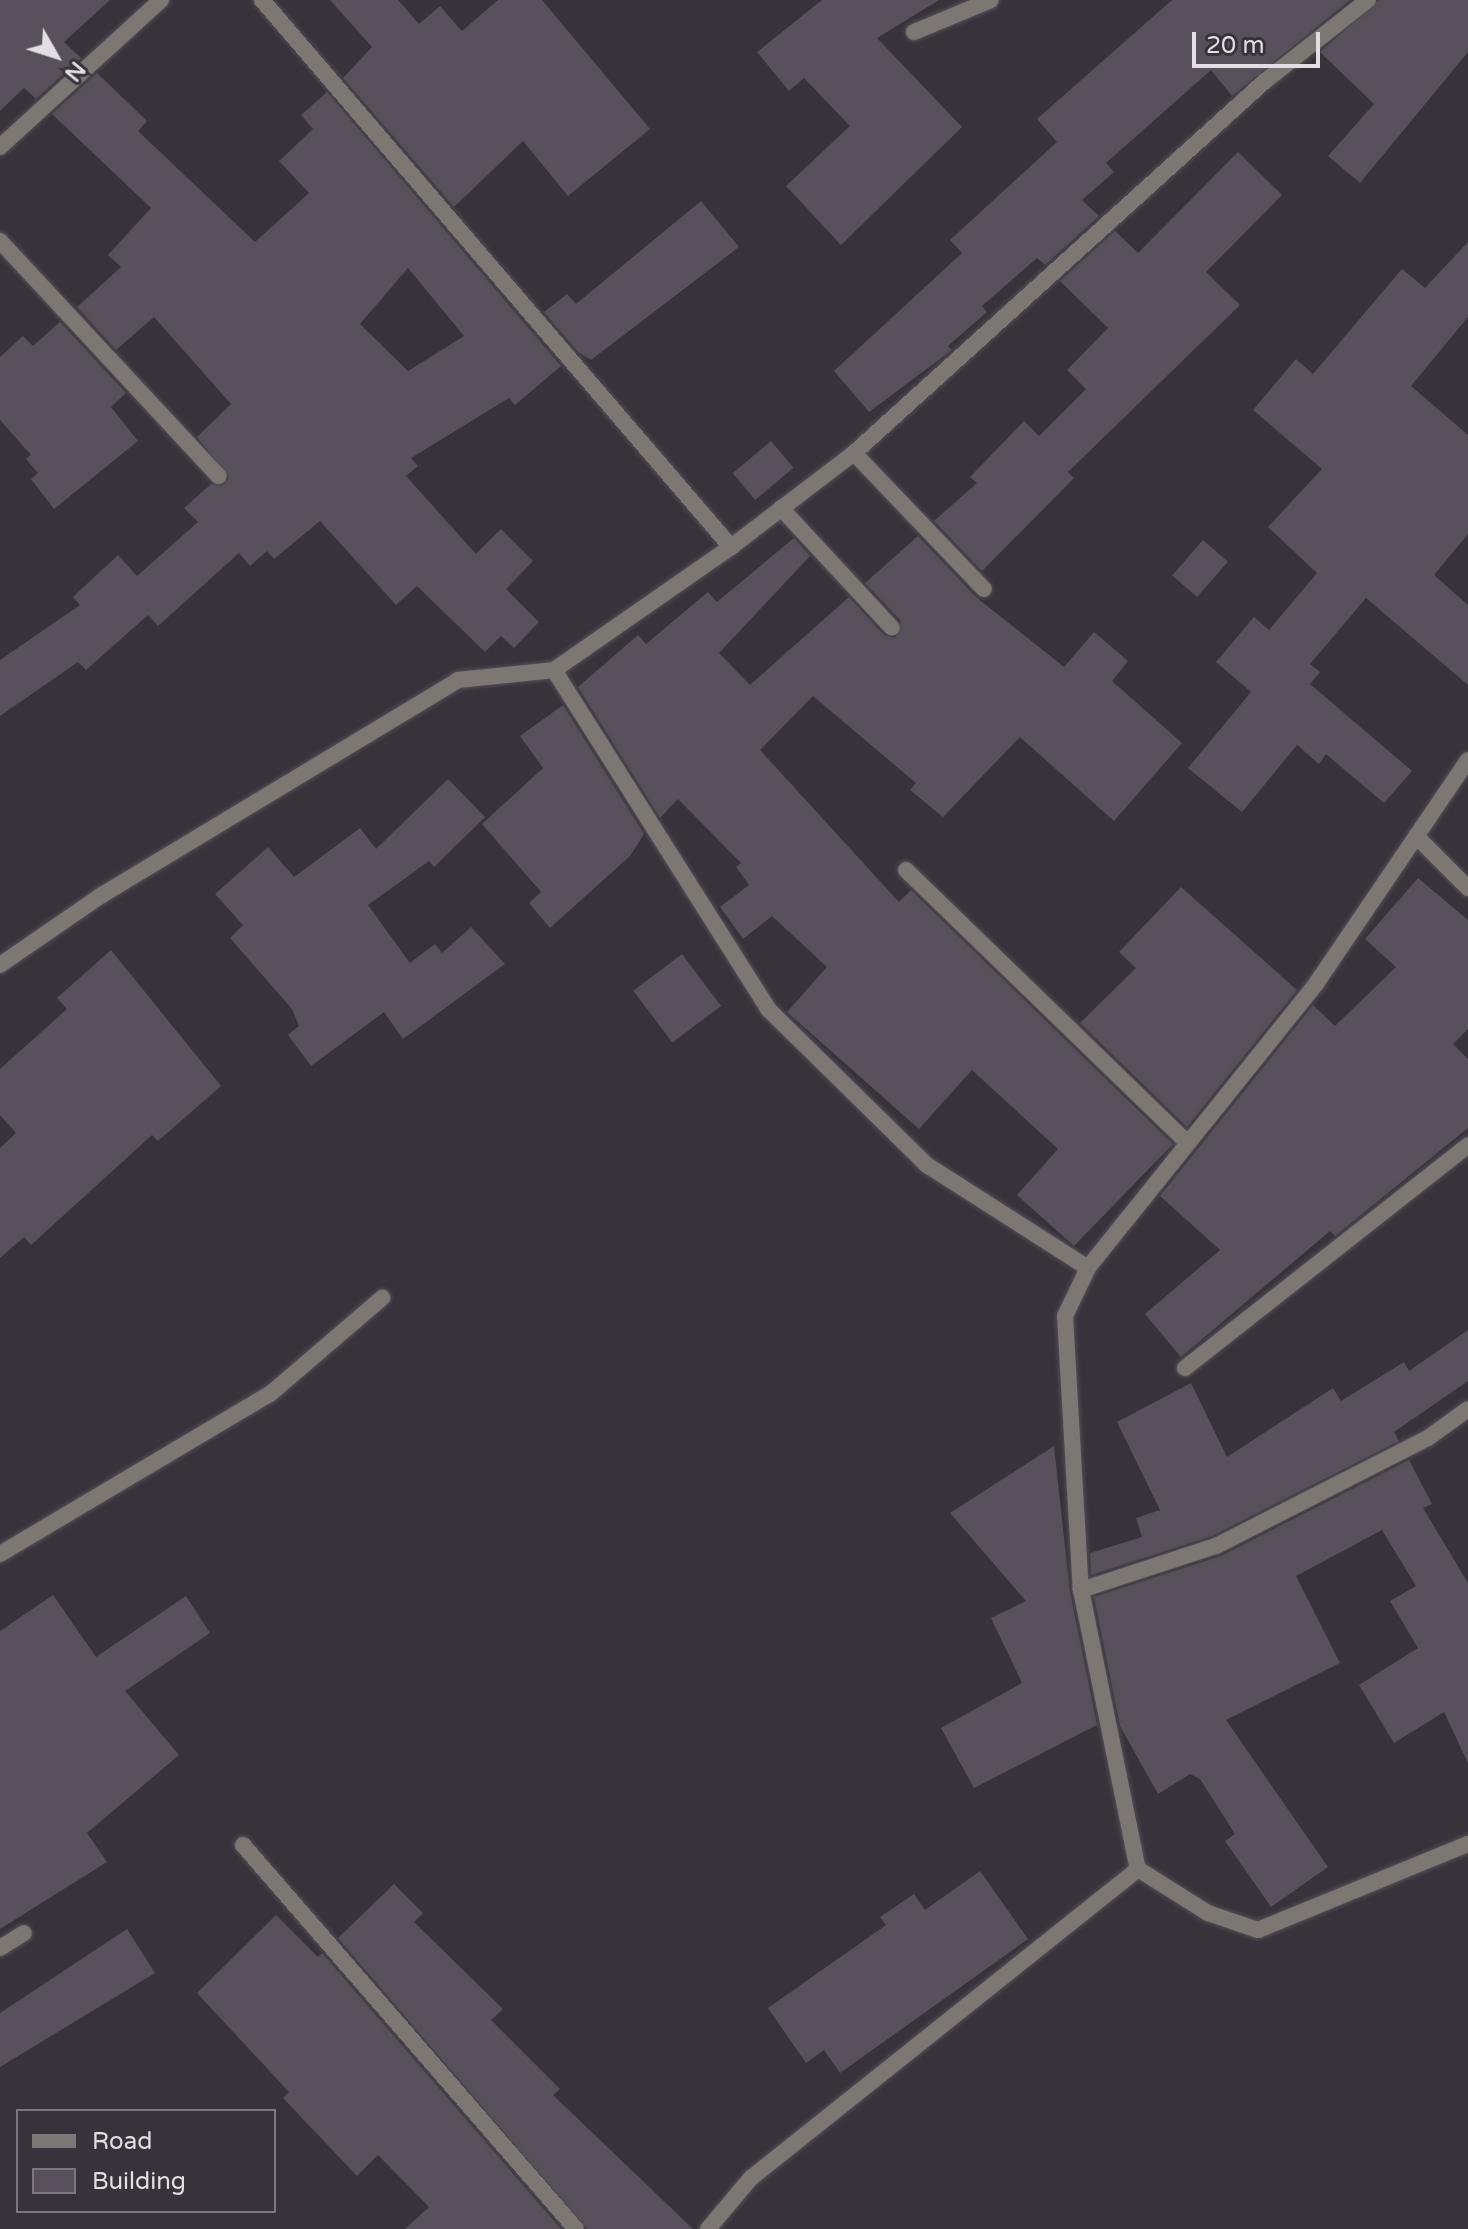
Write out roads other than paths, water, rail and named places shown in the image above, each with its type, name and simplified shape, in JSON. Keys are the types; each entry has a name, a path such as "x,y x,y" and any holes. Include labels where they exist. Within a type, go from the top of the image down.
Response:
{"street":[{"path":"0,147 161,0"},
{"path":"262,0 731,547"},
{"path":"914,32 991,0"},
{"path":"0,965 102,895 458,680 554,670 731,547 854,453 1265,81 1368,0"},
{"path":"0,241 218,476"},
{"path":"854,453 984,589"},
{"path":"781,508 892,628"},
{"path":"554,670 768,1009 927,1165 1088,1268"},
{"path":"1468,760 1316,984 1186,1141 1088,1268 1065,1316 1081,1590 1138,1869 1208,1913 1258,1930 1468,1844"},
{"path":"1416,836 1468,888"},
{"path":"906,870 1186,1141"},
{"path":"1185,1368 1468,1145"},
{"path":"0,1554 270,1394 382,1298"},
{"path":"1081,1590 1216,1546 1428,1438 1468,1409"},
{"path":"243,1845 576,2229"},
{"path":"708,2229 751,2178 1138,1869"},
{"path":"0,1948 24,1933"}]}
